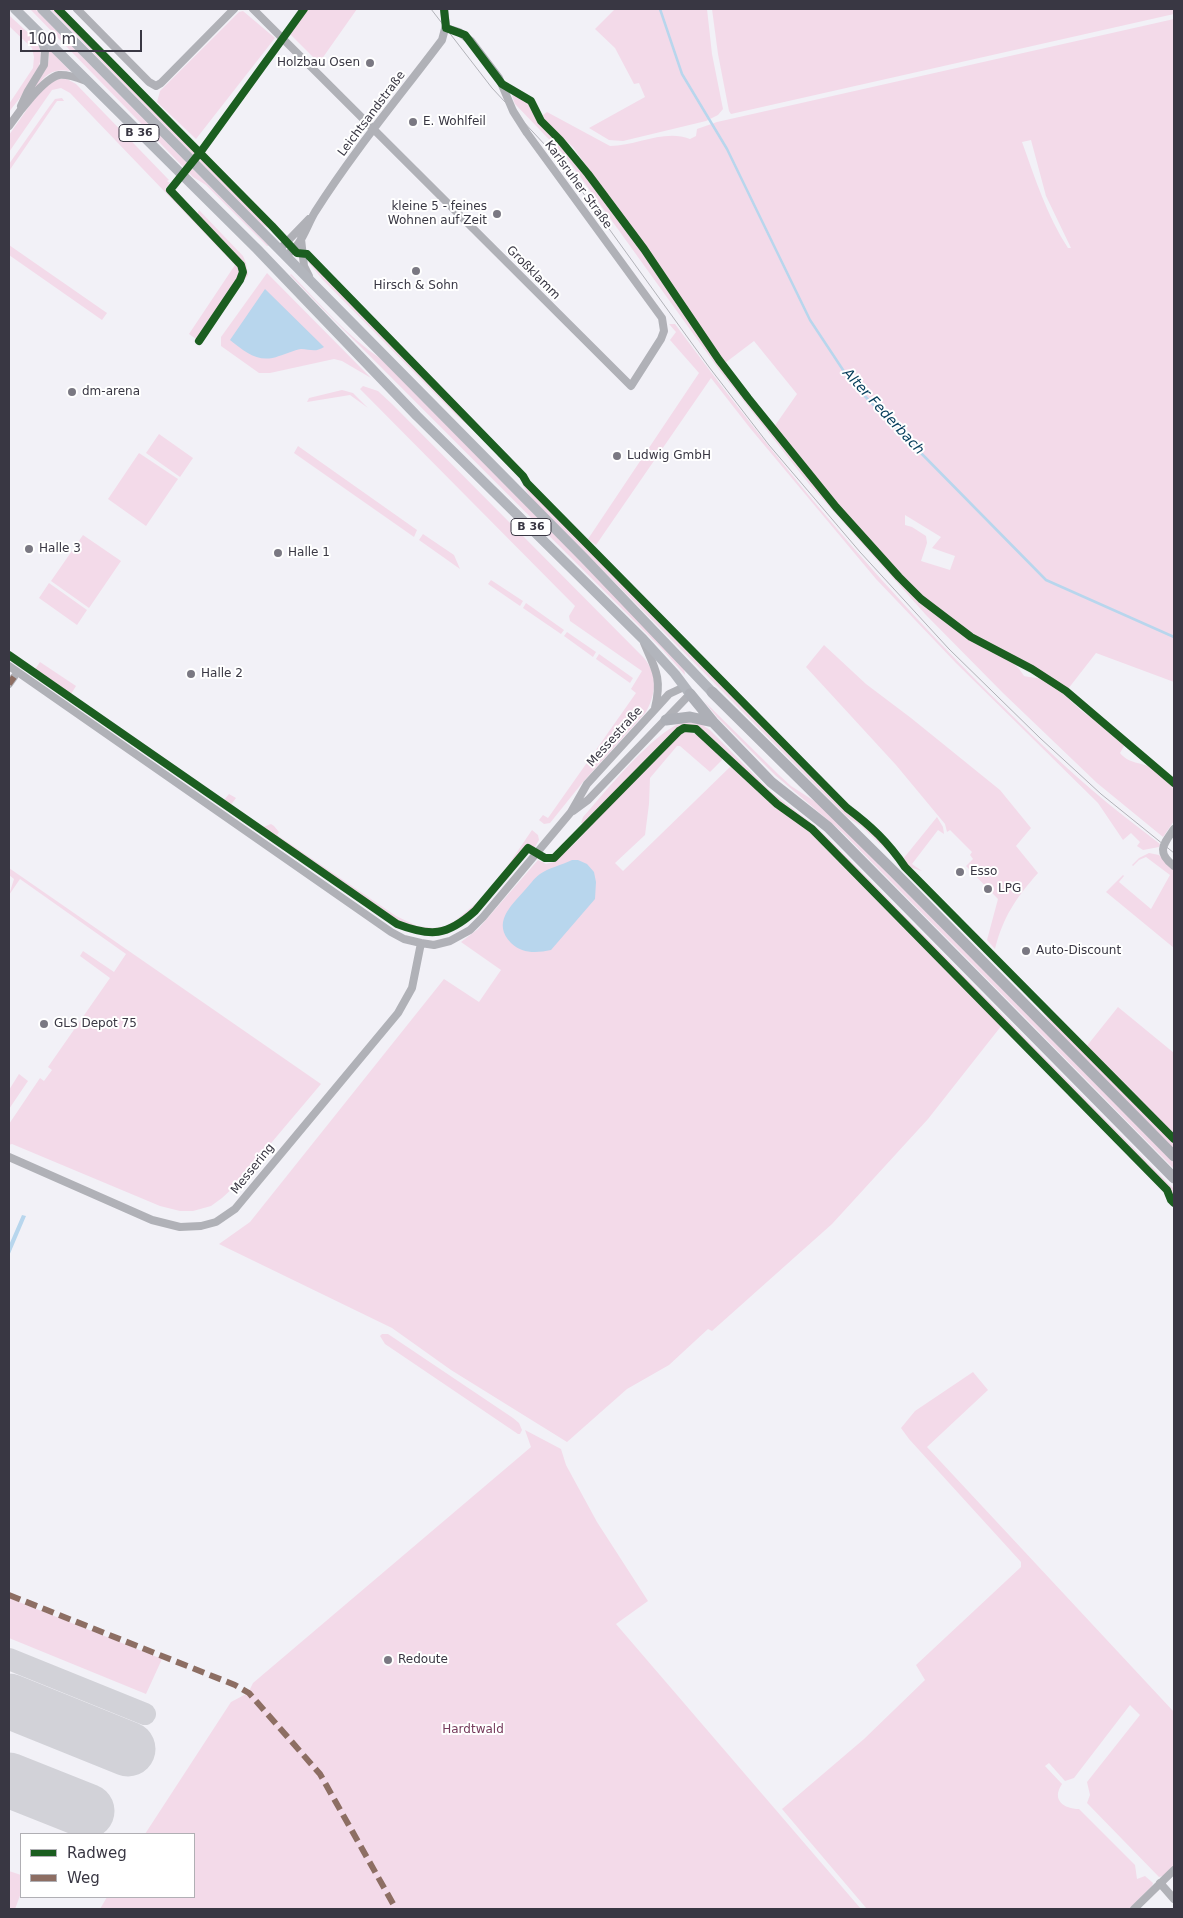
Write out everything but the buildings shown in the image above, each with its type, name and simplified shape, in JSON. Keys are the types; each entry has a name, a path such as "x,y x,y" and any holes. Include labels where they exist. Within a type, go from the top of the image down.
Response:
{"highway":[{"name":"B 36","path":"689,689 713,722 771,782 828,827 1174,1178"},
{"name":"B 36","path":"712,692 894,872 1174,1156"},
{"path":"666,720 690,717 713,722"}],"main road":[{"name":"B 36","path":"15,9 257,249 277,256 296,266 585,559 712,692"},
{"name":"B 36","path":"42,9 277,256 417,416 643,639 689,689"},
{"path":"277,256 281,261 296,266"},
{"path":"687,666 693,679 689,689 712,692"}],"street":[{"path":"77,9 149,82 156,86 234,9"},
{"path":"253,9 374,131"},
{"path":"444,9 446,28"},
{"name":"Leichtsandstraße","path":"277,256 294,250 336,179 442,40 446,28"},
{"name":"Karlsruher Straße","path":"446,28 465,35 499,78 513,111 526,133 658,312 662,318 664,331"},
{"path":"19,111 44,65 45,51 38,33"},
{"path":"9,126 19,111 46,81 52,77 66,75 87,81"},
{"name":"Großklamm","path":"374,131 630,386 657,347 664,331"},
{"name":"Leichtsandstraße","path":"277,256 314,214"},
{"path":"301,239 304,266 314,284"},
{"path":"643,639 658,676 659,693 655,709"},
{"name":"Messestraße","path":"9,666 391,932 404,939 421,944 434,945 450,941 470,930 483,917 571,812 587,784 669,694 689,689"},
{"name":"Messestraße","path":"571,812 588,800 666,720 689,689"},
{"path":"1174,830 1164,846 1163,852 1165,857 1174,866"},
{"name":"Messering","path":"9,1157 152,1220 180,1227 201,1226 216,1222 235,1209 398,1012 412,988 421,944"},
{"path":"1134,1909 1174,1870"},
{"path":"1160,1883 1174,1899"}],"green space":[{"path":"30,9 35,9 269,246 206,185 193,177"},
{"path":"50,9 56,9 272,230 262,225"},
{"path":"308,9 357,9 319,63 290,34"},
{"path":"615,9 707,9 712,54 723,109 718,115 706,121 623,141 609,140 589,128 645,97 639,83 634,84 615,48 595,29"},
{"path":"712,9 1174,9 1174,14 731,114 718,54"},
{"path":"243,11 275,38 196,139 157,102 160,91 239,12"},
{"path":"9,15 37,43 40,61 33,80 9,112 9,104 33,68 34,57 32,48 9,26"},
{"path":"1174,19 1174,682 1096,653 1068,689 1030,664 975,635 948,617 920,594 835,503 774,427 797,394 754,341 725,363 573,147 545,122 543,115 547,112 610,146 670,136 690,139 696,136 697,129 717,122","holes":["1031,140 1046,196 1071,248 1068,248 1054,223 1037,183 1022,142","905,515 941,537 932,548 955,556 950,570 921,561 927,543 926,536 905,525"]},
{"path":"48,48 70,71 56,71 46,76 30,96 48,63"},
{"path":"59,79 67,79 76,84 169,180 167,181 170,183 165,189 239,268 239,276 196,339 189,334 235,265 70,93 61,88 52,90 9,152 9,135 42,88"},
{"path":"514,94 527,101 531,110 585,173 654,266 722,369 812,483 884,564 923,602 944,619 966,635 1006,658 1024,676 1041,679 1056,687 1086,714 1118,736 1124,746 1120,753 1124,757 1155,770 1174,786 1174,821 1163,837 1097,783 1003,693 926,615 809,484 720,371 566,157 515,104 512,96"},
{"path":"62,98 64,101 57,101 9,171 9,164 49,107 55,99"},
{"path":"199,210 243,256 248,275 242,283 246,272 243,262 198,215"},
{"path":"9,245 107,313 102,320 9,255"},
{"path":"307,256 486,441 457,416 322,279 309,263"},
{"path":"267,273 371,378 342,361 334,359 270,373 259,373 221,346 221,337"},
{"path":"291,274 345,330 381,359 676,658 684,668 685,675 662,649 320,306"},
{"path":"669,324 675,324 782,463 896,596 936,639 1062,764 1100,797 1160,844 1159,847 1143,850 1137,846 1140,842 1131,833 1123,840 1098,803 956,663 876,579 750,428 711,378 596,545 588,539 699,373 670,340 676,332"},
{"path":"363,386 378,391 392,404 644,658 652,671 654,685 652,698 646,712 583,782 550,823 544,824 539,820 543,815 548,818 636,693 631,689 642,671 570,621 569,616 575,606 360,389"},
{"path":"342,390 353,393 368,408 350,395 307,402 309,398"},
{"path":"159,434 193,458 180,477 146,453"},
{"path":"298,446 417,530 414,537 294,453"},
{"path":"139,453 178,479 146,526 108,499"},
{"path":"524,482 844,807 883,841 902,865 861,826 847,817 539,507 525,489 522,483"},
{"path":"423,534 454,555 460,569 419,540"},
{"path":"83,535 121,561 89,608 51,581"},
{"path":"491,580 523,601 520,606 488,584"},
{"path":"49,583 87,610 77,625 39,598"},
{"path":"526,603 564,630 561,634 523,608"},
{"path":"567,632 596,652 593,657 564,636"},
{"path":"824,645 866,684 1000,790 1031,828 1016,846 1038,873 1011,908 995,949 987,940 998,899 966,866 973,859 970,855 972,852 950,830 947,832 945,824 896,765 806,667"},
{"path":"599,654 633,678 630,683 596,659"},
{"path":"40,662 76,686 71,694 224,800 229,794 236,798 230,806 34,671"},
{"path":"704,701 791,786 819,804 1174,1163 1174,1169 842,832 775,775 717,717"},
{"path":"682,722 701,724 710,730 770,791 814,825 832,842 1174,1189 1174,1199 1167,1187 841,856 812,828 782,806 757,784 701,731 689,726 678,728 586,823 581,823 583,817 643,751 670,729"},
{"path":"682,732 699,736 722,757 722,760 710,772 680,746 677,746 650,778 645,835 615,863 623,871 731,766 777,808 812,833 1002,1025 928,1119 832,1224 712,1331 708,1329 669,1365 627,1389 567,1442 451,1370 392,1328 219,1244 250,1222 444,979 479,1002 501,970 461,942 478,929 538,860 546,864 554,862 575,843 667,745"},
{"path":"937,817 943,827 944,834 938,830 912,864 922,871 909,867 903,859"},
{"path":"271,824 279,832 277,835 396,916 417,926 434,928 445,926 455,921 481,899 498,880 532,830 538,835 539,840 535,847 528,847 471,913 447,929 429,932 415,929 389,917 261,828"},
{"path":"1149,853 1159,855 1174,870 1174,948 1106,892 1123,875 1119,882 1151,909 1170,875 1146,857 1132,865 1139,858"},
{"path":"9,868 321,1084 234,1187 211,1206 193,1211 180,1211 160,1206 12,1144 9,1145 9,1124 40,1078 44,1081 52,1070 48,1067 110,978 80,956 83,951 114,972 126,954 20,879 9,895 14,879 9,875"},
{"path":"1024,988 1174,1141 1174,1149 1054,1027"},
{"path":"1118,1007 1174,1053 1174,1137 1086,1047"},
{"path":"19,1074 28,1081 9,1109 9,1090"},
{"path":"388,1334 513,1418 519,1423 522,1430 520,1434 385,1344 380,1336"},
{"path":"973,1372 988,1390 927,1447 1174,1712 1174,1865 1163,1876 1159,1877 1087,1803 1090,1795 1087,1782 1140,1715 1130,1705 1074,1778 1065,1781 1049,1763 1045,1766 1062,1784 1058,1795 1061,1802 1068,1807 1079,1809 1135,1865 1137,1879 1145,1876 1153,1883 1129,1909 867,1909 782,1809 864,1739 925,1680 916,1665 1021,1567 1021,1562 901,1428 915,1411"},
{"name":"Hardtwald","path":"525,1430 561,1449 566,1465 597,1522 648,1601 616,1624 861,1909 100,1909 106,1898 195,1898 195,1833 146,1833 231,1702 248,1693 253,1683 531,1447"},
{"path":"9,1598 162,1659 146,1694 9,1638"},
{"path":"9,1871 20,1875 20,1896 15,1909 9,1909"}],"water":[{"path":"265,289 324,347 315,350 301,349 265,359 253,356 230,340"},
{"path":"572,860 578,860 587,864 594,872 596,882 595,899 551,950 530,952 515,947 503,929 503,922 509,909 538,876 547,870"},
{"path":"22,1215 26,1216 9,1256 9,1245"}],"waterway":[{"name":"Alter Federbach","path":"660,9 682,74 727,149 810,320 851,382 1046,580 1174,637"}],"taxiway":[{"path":"9,1659 145,1714"}],"runway":[{"path":"9,1701 128,1749"},
{"path":"9,1780 87,1811"}],"tram line":[{"path":"431,9 492,88 560,161 709,367 769,445 860,552 949,649 1040,738 1101,794 1174,853"}],"marked path":[{"path":"9,684 14,677"},
{"path":"9,1595 235,1685 249,1693 320,1774 396,1909"}],"cycle path":[{"path":"58,9 297,253 307,254 523,476 527,483 847,808 879,835 905,867 1174,1139"},
{"path":"199,341 240,280 243,272 241,265 170,190 202,150 304,9"},
{"path":"444,9 446,28 465,35 502,84 531,101 541,121 560,140 588,174 644,249 719,360 748,398 836,507 899,577 921,599 971,637 1032,669 1066,691 1174,783"},
{"path":"9,655 397,924 429,932 447,930 475,911 528,848 545,858 554,858 679,731 684,728 696,729 777,804 812,829 1167,1190 1174,1203"}],"place":[{"name":"Holzbau Osen","path":"370,63"},
{"name":"E. Wohlfeil","path":"413,122"},
{"name":"kleine 5 - feines Wohnen auf Zeit","path":"497,214"},
{"name":"Hirsch & Sohn","path":"416,271"},
{"name":"dm-arena","path":"72,392"},
{"name":"Ludwig GmbH","path":"617,456"},
{"name":"Halle 3","path":"29,549"},
{"name":"Halle 1","path":"278,553"},
{"name":"Halle 2","path":"191,674"},
{"name":"Esso","path":"960,872"},
{"name":"LPG","path":"988,889"},
{"name":"Auto-Discount","path":"1026,951"},
{"name":"GLS Depot 75","path":"44,1024"},
{"name":"Redoute","path":"388,1660"}]}
